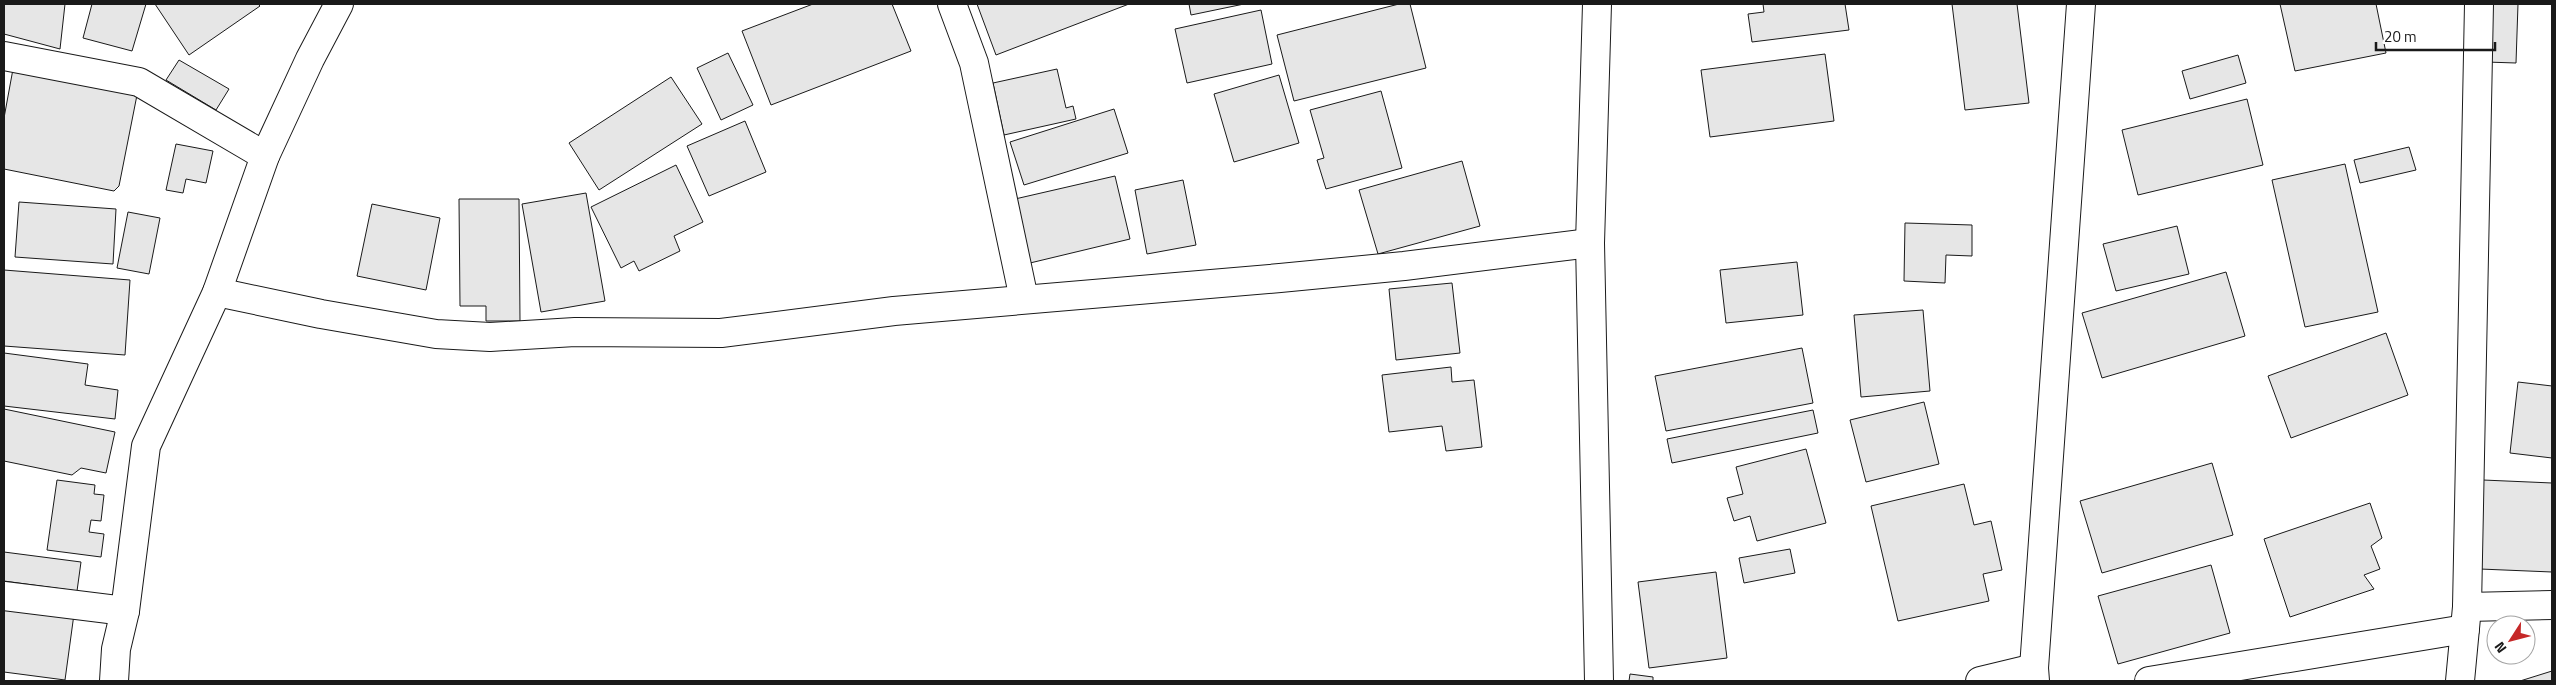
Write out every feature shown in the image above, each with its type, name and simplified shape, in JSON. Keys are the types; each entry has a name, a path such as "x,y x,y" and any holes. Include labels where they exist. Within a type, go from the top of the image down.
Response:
{"street":[{"path":"114,681 116,649 125,611 146,446 217,292 265,156 339,4"},
{"path":"952,4 974,63 1024,299"},
{"path":"1597,4 1590,243 1599,681"},
{"path":"1980,681 2034,675 2081,4"},
{"path":"2460,681 2466,618 2479,4"},
{"path":"4,56 139,82 265,156"},
{"path":"217,292 322,314 436,334 490,336 575,332 721,333 894,310 1404,266 1590,243"},
{"path":"4,596 125,611"},
{"path":"2149,681 2466,618 2552,605"}],"building":[{"path":"4,4 65,4 60,49 4,34"},
{"path":"92,4 146,4 132,51 83,38"},
{"path":"155,4 258,4 260,6 189,55"},
{"path":"813,4 892,4 911,51 771,105 742,31"},
{"path":"977,4 1129,4 996,55"},
{"path":"1189,4 1244,4 1191,15"},
{"path":"1399,4 1410,4 1426,68 1294,101 1277,35"},
{"path":"1763,4 1845,4 1849,30 1752,42 1748,14 1764,12"},
{"path":"1952,4 2017,4 2029,103 1965,110"},
{"path":"2280,4 2376,4 2386,53 2295,71"},
{"path":"2488,4 2518,4 2516,63 2486,62"},
{"path":"1261,10 1272,64 1187,83 1175,29"},
{"path":"728,53 753,105 721,120 697,68"},
{"path":"1825,54 1834,121 1710,137 1701,70"},
{"path":"2238,55 2246,83 2190,99 2182,71"},
{"path":"179,60 229,89 216,110 166,80"},
{"path":"13,69 137,95 119,186 114,191 4,169 4,118"},
{"path":"1057,69 1066,108 1073,106 1076,119 1004,135 993,83"},
{"path":"1279,75 1299,143 1234,162 1214,94"},
{"path":"671,77 702,124 599,190 569,143"},
{"path":"1381,91 1402,168 1326,189 1317,160 1324,158 1310,110"},
{"path":"2247,99 2263,165 2138,195 2122,130"},
{"path":"1114,109 1128,153 1024,185 1010,142"},
{"path":"745,121 766,172 709,196 687,146"},
{"path":"176,144 213,151 206,183 186,179 183,193 166,190"},
{"path":"2409,147 2416,170 2360,183 2354,160"},
{"path":"1462,161 1480,226 1378,254 1359,190"},
{"path":"2345,164 2378,312 2305,327 2272,180"},
{"path":"676,165 703,222 674,236 680,251 639,271 634,261 621,268 591,207"},
{"path":"1115,176 1130,239 1030,263 1015,199"},
{"path":"1183,180 1196,245 1147,254 1135,190"},
{"path":"586,193 605,301 541,312 522,204"},
{"path":"459,199 519,199 520,321 486,321 486,306 460,306"},
{"path":"19,202 116,209 113,264 15,257"},
{"path":"372,204 440,218 426,290 357,276"},
{"path":"128,212 160,218 149,274 117,268"},
{"path":"1905,223 1972,225 1972,256 1946,255 1945,283 1904,281"},
{"path":"2177,226 2189,274 2116,291 2103,244"},
{"path":"1797,262 1803,315 1726,323 1720,270"},
{"path":"4,270 130,280 125,355 4,346"},
{"path":"2226,272 2245,336 2102,378 2082,313"},
{"path":"1452,283 1460,353 1396,360 1389,289"},
{"path":"1923,310 1930,391 1861,397 1854,315"},
{"path":"2386,333 2408,395 2291,438 2268,376"},
{"path":"1802,348 1813,403 1666,431 1655,376"},
{"path":"4,353 88,364 85,385 118,390 115,419 4,406"},
{"path":"1451,367 1452,382 1474,380 1482,447 1446,451 1442,426 1389,432 1382,375"},
{"path":"2518,382 2552,386 2552,458 2510,453"},
{"path":"1924,402 1939,464 1866,482 1850,420"},
{"path":"4,409 115,432 106,473 81,468 72,475 4,461"},
{"path":"1813,410 1818,433 1672,463 1667,439"},
{"path":"1806,449 1826,523 1757,541 1750,516 1734,521 1727,498 1743,494 1736,467"},
{"path":"2212,463 2233,535 2102,573 2080,501"},
{"path":"57,480 95,485 94,494 104,495 101,521 91,520 89,532 104,534 101,557 47,550"},
{"path":"2483,480 2552,483 2552,572 2480,569"},
{"path":"1964,484 1974,525 1991,521 2002,570 1983,574 1989,601 1898,621 1871,506"},
{"path":"2370,503 2382,538 2371,546 2380,569 2364,575 2374,589 2290,617 2264,539"},
{"path":"1790,549 1795,573 1744,583 1739,558"},
{"path":"4,552 81,562 77,591 4,581"},
{"path":"2211,565 2230,633 2118,664 2098,596"},
{"path":"1716,572 1727,658 1649,668 1638,582"},
{"path":"4,604 74,614 65,680 4,672"},
{"path":"2552,671 2552,681 2520,681"},
{"path":"1630,674 1653,677 1653,681 1629,681"}]}
